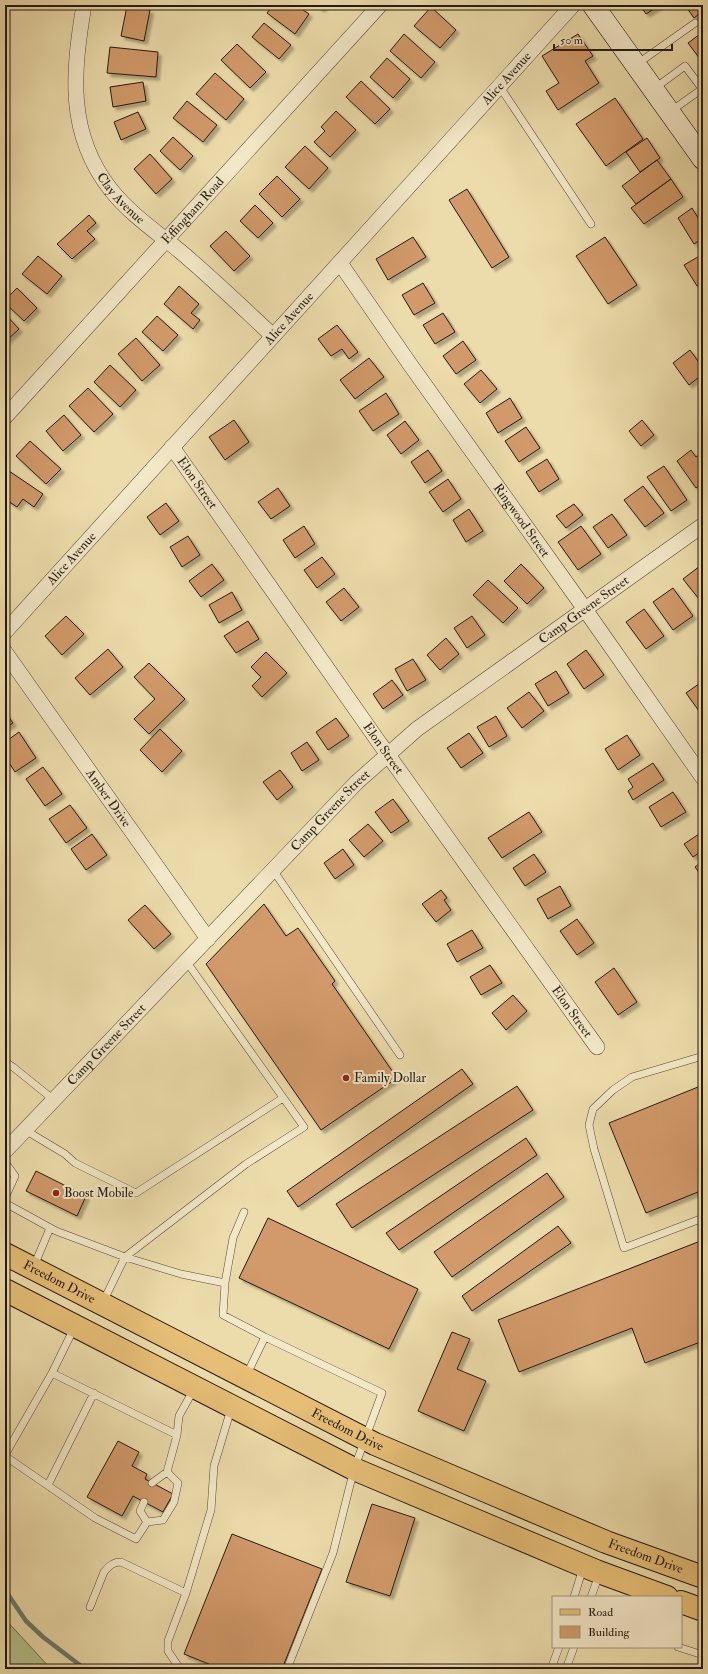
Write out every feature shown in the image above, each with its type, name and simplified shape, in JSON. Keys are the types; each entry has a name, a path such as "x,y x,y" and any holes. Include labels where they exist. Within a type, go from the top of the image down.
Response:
{"main road":[{"path":"593,5 669,112 699,147"},
{"name":"Freedom Drive","path":"5,1254 364,1438 606,1542 703,1577"},
{"path":"5,1290 354,1468 591,1569 664,1596"},
{"path":"682,1602 703,1610"}],"street":[{"name":"Clay Avenue","path":"84,5 77,47 75,75 77,108 86,148 95,165 111,190 141,220 181,252 273,336"},
{"name":"Effingham Road","path":"5,417 380,5"},
{"name":"Alice Avenue","path":"5,632 573,5"},
{"name":"Ringwood Street","path":"340,263 409,363 586,609 703,778"},
{"name":"Elon Street","path":"172,447 597,1047"},
{"name":"Camp Greene Street","path":"5,1151 357,782 388,754 416,729 703,525"},
{"name":"Amber Drive","path":"7,655 208,939"}],"lane":[{"path":"636,65 695,23"},
{"path":"653,89 685,66 702,90 669,112"},
{"path":"500,87 591,224"},
{"path":"273,870 400,1055"},
{"path":"102,1304 125,1257 246,1164 304,1127 186,961"},
{"path":"703,1056 632,1077 613,1090 593,1109 589,1125 594,1149 624,1248 703,1218"},
{"path":"5,1062 54,1100"},
{"path":"25,1130 66,1154 75,1163 136,1193 283,1098"},
{"path":"5,1162 15,1176 5,1198"},
{"path":"5,1203 50,1228 88,1244 180,1274 225,1283"},
{"path":"244,1212 233,1238 225,1283 223,1315 265,1337 382,1393 354,1468 333,1553 287,1669"},
{"path":"33,1268 50,1228"},
{"path":"75,1326 52,1373 5,1456 95,1518 136,1540 147,1522"},
{"path":"245,1377 265,1337"},
{"path":"52,1373 177,1435"},
{"path":"152,1483 167,1472 177,1435 179,1416 195,1388"},
{"path":"48,1485 94,1394"},
{"path":"180,1669 168,1651 168,1641 186,1593 211,1510 214,1466 232,1407"},
{"path":"147,1522 163,1520 174,1502 178,1483 167,1472"},
{"path":"144,1502 140,1511 147,1522"},
{"path":"90,1607 104,1572 115,1562 121,1562 186,1593"},
{"path":"575,1596 591,1569"},
{"path":"591,1569 591,1596"},
{"path":"551,1669 559,1648"},
{"path":"566,1669 574,1648"},
{"path":"681,1648 703,1655"}],"green space":[{"path":"5,1619 51,1669 5,1669"}],"building":[{"path":"273,5 296,5 309,14 295,34 267,13"},
{"path":"316,5 325,5 321,9"},
{"path":"640,5 660,5 646,14"},
{"path":"685,5 703,5 703,11 694,18"},
{"path":"127,6 150,10 144,41 121,36"},
{"path":"431,7 456,30 440,48 414,26"},
{"path":"264,23 291,45 279,59 252,37"},
{"path":"404,34 435,62 421,78 390,51"},
{"path":"578,34 593,56 585,61 599,83 558,110 546,91 559,83 542,56"},
{"path":"700,34 703,38 703,63 688,43"},
{"path":"237,44 266,72 250,88 221,60"},
{"path":"110,47 158,52 156,77 107,73"},
{"path":"387,58 410,79 393,98 370,77"},
{"path":"215,73 244,99 226,120 196,94"},
{"path":"361,81 390,109 375,124 346,97"},
{"path":"143,82 146,101 113,107 110,87"},
{"path":"615,98 643,139 606,166 576,124"},
{"path":"187,101 217,125 203,142 173,118"},
{"path":"336,111 356,130 330,157 314,142 325,131 321,127"},
{"path":"138,112 146,129 121,140 114,122"},
{"path":"173,137 193,156 180,170 160,151"},
{"path":"647,138 660,158 640,172 626,152"},
{"path":"305,146 328,168 309,189 285,167"},
{"path":"150,154 172,179 156,194 134,169"},
{"path":"657,160 671,179 636,204 622,186"},
{"path":"277,176 300,199 282,217 259,194"},
{"path":"671,179 683,197 644,224 631,208"},
{"path":"467,189 509,257 492,268 449,200"},
{"path":"255,205 273,223 258,238 240,221"},
{"path":"692,208 703,226 703,238 694,244 678,218"},
{"path":"89,215 96,223 87,231 95,239 72,259 57,244"},
{"path":"226,231 250,256 234,271 210,246"},
{"path":"413,237 426,257 388,280 376,259"},
{"path":"605,237 637,285 608,304 576,256"},
{"path":"703,254 703,283 697,286 684,265"},
{"path":"38,256 62,276 47,294 22,274"},
{"path":"423,283 435,303 414,315 402,295"},
{"path":"179,286 199,304 191,313 200,320 193,329 164,304"},
{"path":"17,288 37,308 24,321 5,303 5,300"},
{"path":"443,313 455,332 435,344 423,325"},
{"path":"5,314 19,329 5,342"},
{"path":"157,316 178,335 163,351 142,332"},
{"path":"337,325 358,352 349,359 342,349 331,356 318,339"},
{"path":"136,338 160,365 142,381 118,354"},
{"path":"463,341 476,360 456,374 443,356"},
{"path":"690,350 703,368 703,374 689,385 673,363"},
{"path":"369,358 384,377 355,399 340,380"},
{"path":"110,365 136,390 120,407 94,382"},
{"path":"481,370 497,389 480,403 464,384"},
{"path":"88,388 113,414 94,432 69,406"},
{"path":"386,393 399,414 373,431 359,411"},
{"path":"510,398 522,418 498,433 486,413"},
{"path":"64,415 81,435 63,451 46,431"},
{"path":"234,420 249,442 225,460 209,437"},
{"path":"642,420 654,435 641,446 629,431"},
{"path":"405,421 419,440 401,454 387,435"},
{"path":"526,427 540,448 519,462 505,441"},
{"path":"30,441 61,469 46,484 16,456"},
{"path":"428,450 442,471 425,483 411,462"},
{"path":"691,450 696,457 702,453 703,454 703,483 696,488 677,461"},
{"path":"547,459 559,479 539,492 526,472"},
{"path":"664,466 687,500 671,511 647,477"},
{"path":"9,471 43,494 34,507 23,499 17,507 5,499 5,477"},
{"path":"448,479 461,499 443,512 429,492"},
{"path":"643,486 664,513 645,527 624,500"},
{"path":"278,488 290,506 271,519 258,502"},
{"path":"166,503 179,521 160,535 147,517"},
{"path":"574,504 583,515 566,528 556,516"},
{"path":"469,509 483,531 466,542 453,520"},
{"path":"612,514 627,535 608,548 593,527"},
{"path":"304,526 315,544 295,558 283,540"},
{"path":"581,526 601,554 578,570 558,542"},
{"path":"188,536 200,555 182,567 170,547"},
{"path":"322,557 335,574 317,588 304,570"},
{"path":"212,564 224,580 201,597 189,581"},
{"path":"521,564 544,588 527,604 504,581"},
{"path":"700,566 703,569 703,604 683,579"},
{"path":"488,580 518,608 503,623 473,595"},
{"path":"344,588 359,607 341,621 326,602"},
{"path":"673,588 693,616 673,630 653,602"},
{"path":"232,592 242,610 219,623 209,605"},
{"path":"644,609 664,636 646,649 626,622"},
{"path":"66,616 84,634 62,655 45,636"},
{"path":"472,616 485,635 467,648 454,628"},
{"path":"248,621 259,639 236,653 224,636"},
{"path":"446,638 459,654 440,670 427,655"},
{"path":"108,649 123,667 90,695 75,678"},
{"path":"586,650 604,675 584,689 567,664"},
{"path":"266,652 287,673 262,697 252,686 261,677 251,667"},
{"path":"413,659 426,680 407,691 395,669"},
{"path":"149,663 185,699 149,734 134,719 155,699 134,677"},
{"path":"556,671 569,693 548,706 535,684"},
{"path":"392,680 403,695 383,709 373,694"},
{"path":"703,681 703,708 699,711 686,693"},
{"path":"529,692 544,711 522,728 507,708"},
{"path":"5,712 13,723 5,728"},
{"path":"496,716 507,736 489,747 477,727"},
{"path":"336,718 349,736 328,750 316,732"},
{"path":"160,729 182,751 162,772 140,750"},
{"path":"19,732 36,758 15,772 8,761 10,759 5,752 5,742"},
{"path":"469,733 483,753 461,768 447,748"},
{"path":"627,735 640,755 618,770 605,749"},
{"path":"307,742 319,760 302,771 291,753"},
{"path":"653,763 664,780 633,800 628,791 633,787 628,779"},
{"path":"43,767 62,794 45,806 26,779"},
{"path":"280,770 293,787 277,800 263,782"},
{"path":"673,792 686,812 661,827 649,807"},
{"path":"393,799 409,821 391,833 375,812"},
{"path":"70,805 87,828 66,843 49,819"},
{"path":"529,812 542,832 502,858 488,838"},
{"path":"368,824 383,841 364,857 349,840"},
{"path":"702,832 703,850 693,857 684,844"},
{"path":"92,834 107,855 86,870 71,849"},
{"path":"343,849 354,865 335,879 324,863"},
{"path":"534,854 546,872 525,886 513,868"},
{"path":"703,861 703,878 695,867"},
{"path":"560,886 571,906 548,919 537,899"},
{"path":"441,890 447,898 444,900 451,910 436,922 422,904"},
{"path":"264,904 286,936 298,928 335,981 332,984 397,1078 321,1130 206,964"},
{"path":"145,905 171,934 154,949 128,920"},
{"path":"577,919 594,943 577,955 560,931"},
{"path":"472,930 483,948 457,962 447,944"},
{"path":"490,965 502,983 481,995 470,977"},
{"path":"614,968 637,1002 618,1015 595,982"},
{"path":"513,995 527,1011 506,1030 492,1013"},
{"path":"462,1069 473,1084 298,1207 287,1191"},
{"path":"703,1085 703,1190 646,1213 609,1123"},
{"path":"517,1086 533,1110 352,1228 336,1204"},
{"path":"526,1138 537,1155 399,1250 386,1233"},
{"name":"Boost Mobile","path":"36,1171 86,1196 77,1216 26,1191"},
{"path":"547,1173 564,1197 452,1277 434,1252"},
{"path":"268,1218 418,1289 389,1349 239,1278"},
{"path":"558,1226 571,1243 472,1311 462,1296"},
{"path":"703,1240 703,1341 645,1363 632,1328 519,1372 498,1320"},
{"path":"452,1332 470,1339 457,1369 486,1381 464,1431 418,1411"},
{"path":"118,1441 139,1452 132,1466 147,1474 145,1479 173,1494 163,1512 133,1496 122,1516 87,1497"},
{"path":"372,1504 415,1518 390,1596 346,1582"},
{"path":"232,1534 322,1569 282,1669 221,1669 184,1654"}],"waterway":[{"path":"5,1590 26,1621 43,1637 85,1669"}],"place":[{"name":"Family Dollar","path":"346,1078"},
{"name":"Boost Mobile","path":"56,1193"}]}
